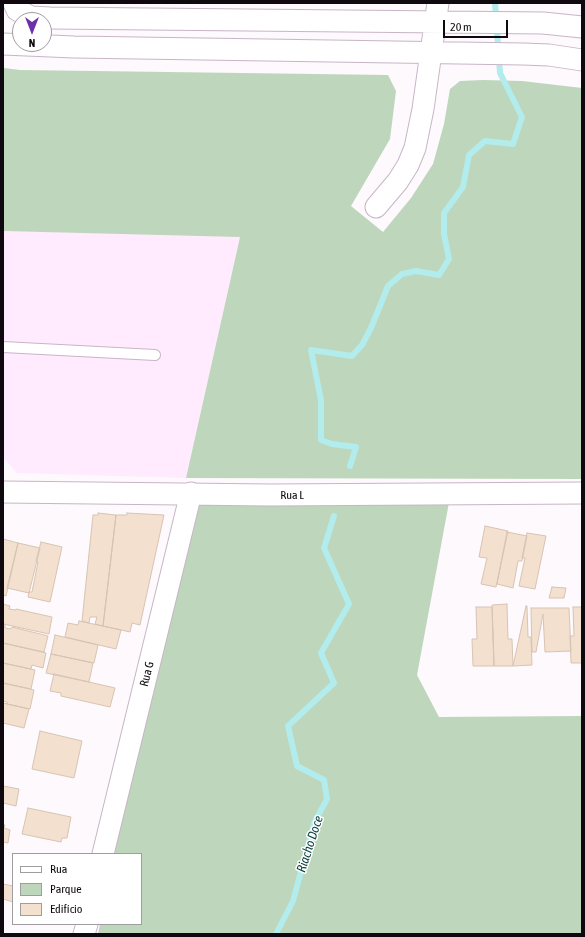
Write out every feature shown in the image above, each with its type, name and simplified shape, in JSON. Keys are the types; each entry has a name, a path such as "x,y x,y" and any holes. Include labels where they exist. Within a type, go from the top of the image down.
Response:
{"street":[{"path":"14,3 17,10 31,17 50,18 436,12 479,22 565,24 582,27"},
{"path":"376,207 398,181 408,165 415,148 420,128 436,12"},
{"path":"3,44 74,47 523,54 548,55 582,60"},
{"name":"Rua L","path":"3,492 270,495 582,493"},
{"name":"Rua G","path":"104,853 190,493"}],"lane":[{"path":"3,346 155,355"}],"shaded area":[{"path":"3,231 240,236 186,478 17,473 6,460 3,460"}],"green space":[{"path":"4,68 20,70 388,75 396,91 390,139 351,206 383,232 411,198 433,164 444,124 450,89 460,81 522,81 582,88 582,479 186,478 240,237 3,231"},
{"path":"450,497 417,675 439,717 582,716 582,934 98,934 100,925 142,925 142,853 114,853 185,499"}],"building":[{"path":"98,513 116,515 103,626 95,624 97,617 90,617 89,623 82,621 93,515 98,515"},
{"path":"127,513 164,515 140,625 132,623 130,632 103,626 116,515 127,515"},
{"path":"485,526 508,531 496,587 481,584 487,558 479,557"},
{"path":"507,532 527,536 522,561 518,561 513,588 497,584"},
{"path":"527,533 546,536 535,589 519,586 525,558 522,558"},
{"path":"3,539 18,543 6,596 3,595"},
{"path":"41,542 62,547 50,602 28,597 29,592 32,592 38,562 36,561"},
{"path":"18,543 40,548 29,593 7,588"},
{"path":"552,587 566,588 564,598 549,598"},
{"path":"3,604 10,606 9,609 16,609 52,617 49,634 3,624"},
{"path":"507,604 508,639 512,639 513,666 494,666 492,605"},
{"path":"526,606 528,637 531,637 532,665 513,666"},
{"path":"476,607 492,607 494,666 473,666 472,639 477,639"},
{"path":"573,607 582,607 582,663 571,663 570,636 574,636"},
{"path":"531,608 569,608 571,651 545,652 543,614 536,652 532,652"},
{"path":"79,621 121,630 116,649 65,637 68,623 78,625"},
{"path":"3,624 5,624 5,628 11,629 12,627 48,636 44,652 3,643"},
{"path":"55,635 98,645 94,663 51,654"},
{"path":"3,643 46,653 43,668 32,665 31,669 3,663"},
{"path":"51,654 93,663 89,682 46,673"},
{"path":"3,663 35,670 31,689 3,683"},
{"path":"54,674 115,688 110,707 61,696 61,693 50,691"},
{"path":"3,683 34,690 30,709 7,704 7,702 3,701"},
{"path":"3,703 29,709 24,728 3,723"},
{"path":"40,731 82,741 74,778 32,769"},
{"path":"3,786 19,789 16,806 3,803"},
{"path":"28,808 71,817 67,838 62,838 61,842 22,834"},
{"path":"3,824 5,825 4,828 10,830 8,843 3,842"},
{"path":"3,884 12,886 12,902 3,899"}],"waterway":[{"name":"Riacho Doce","path":"350,466 356,447 332,444 321,440 321,400 311,350 352,356 362,345 371,328 388,286 402,274 416,271 439,275 449,259 444,234 444,213 463,187 469,155 485,141 513,144 522,117 500,73 495,3"},
{"name":"Riacho Doce","path":"276,934 293,901 314,823 327,799 324,780 297,766 288,726 334,683 321,653 349,604 324,548 334,516"}]}
